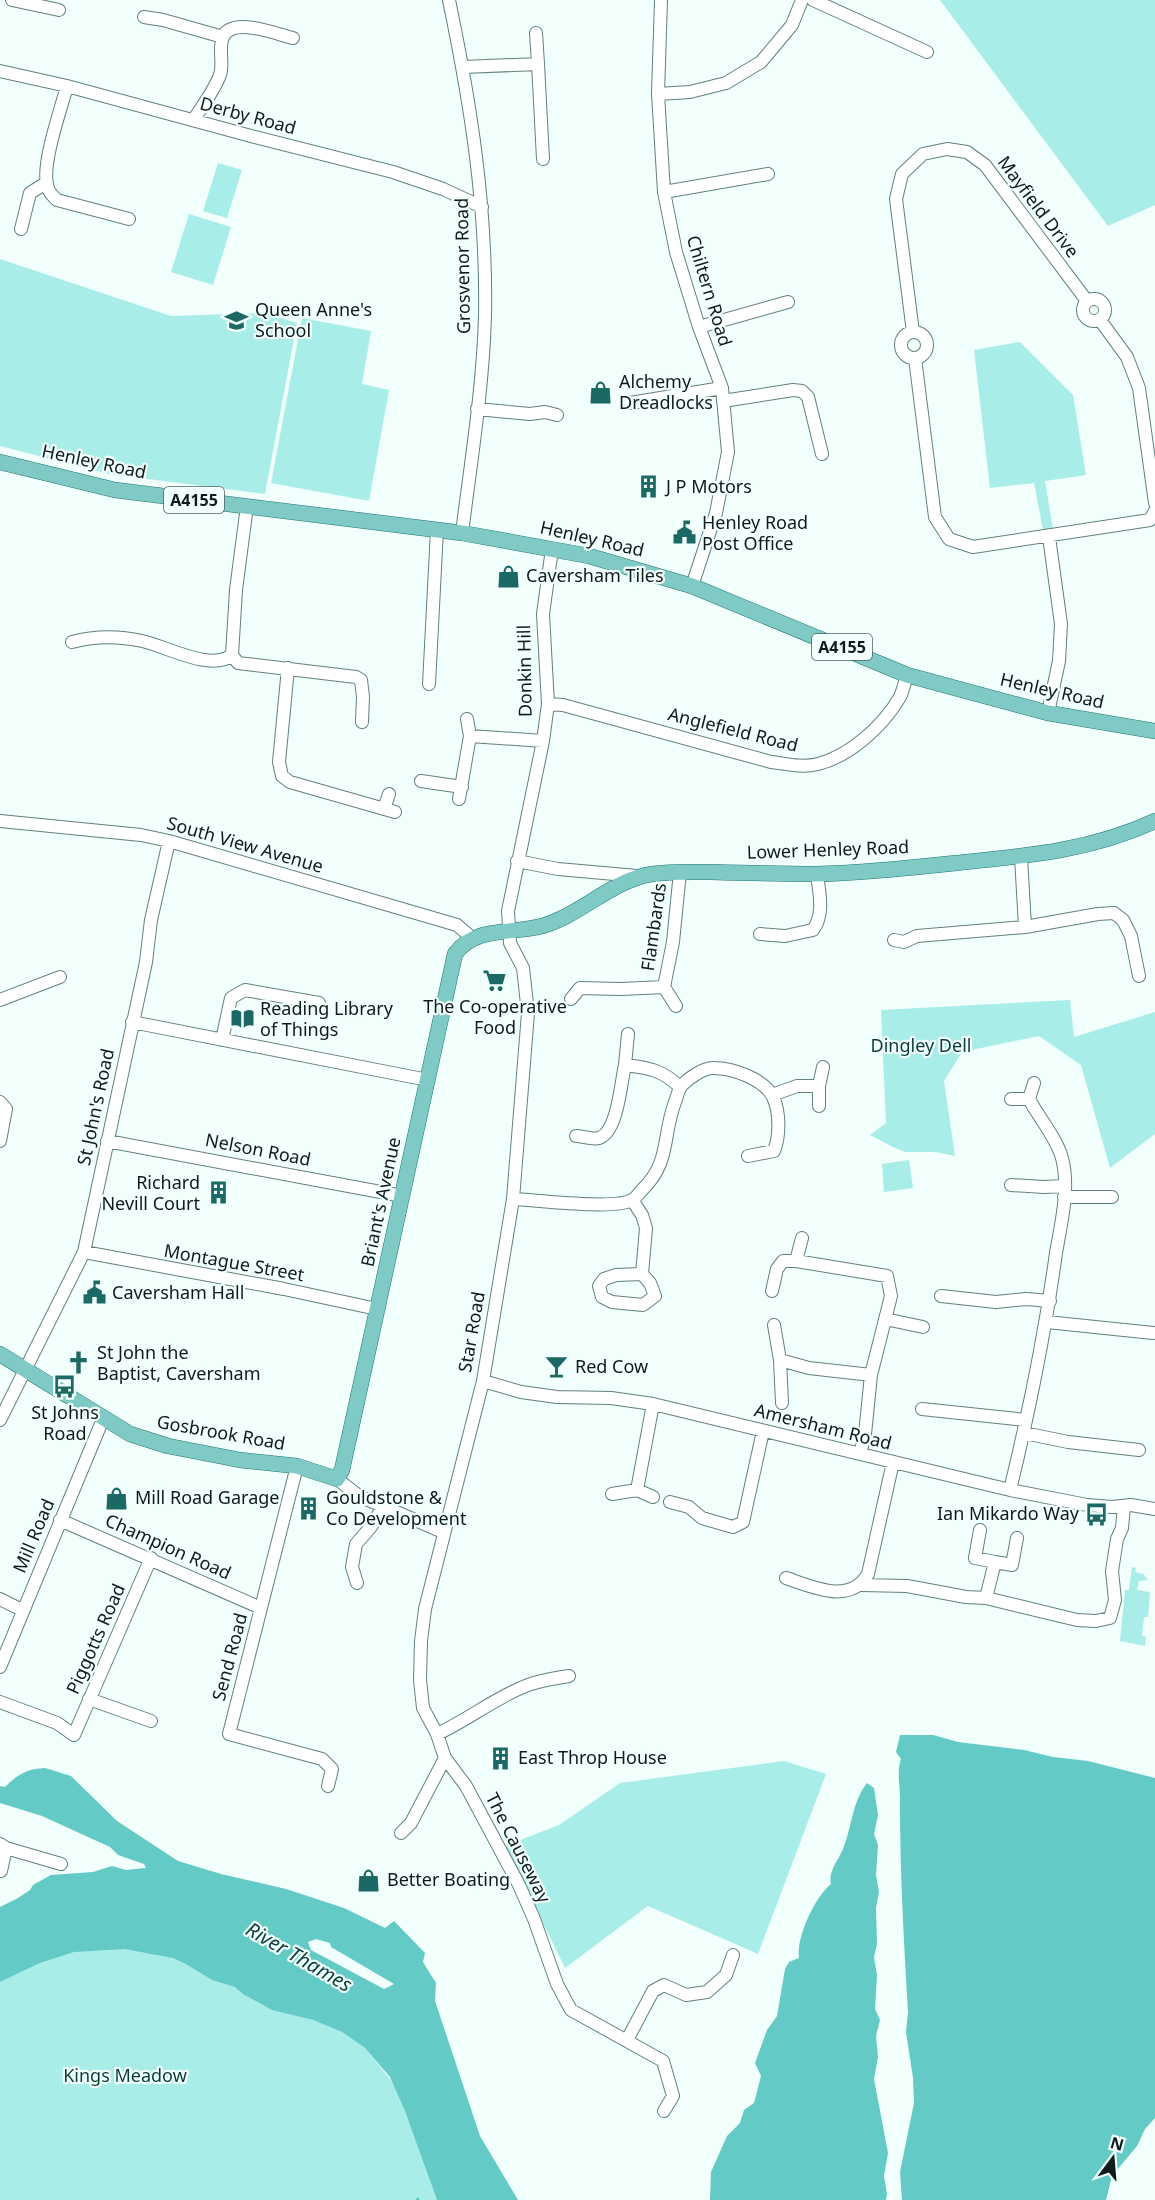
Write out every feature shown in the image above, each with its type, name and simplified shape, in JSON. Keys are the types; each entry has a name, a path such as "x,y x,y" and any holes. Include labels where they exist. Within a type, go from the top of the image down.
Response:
{"main road":[{"name":"Henley Road","path":"0,462 115,490 462,533 589,556 692,586 907,675 1048,713 1155,731"},
{"name":"Lower Henley Road","path":"510,931 531,929 558,921 638,876 680,872 817,874 1021,857 1089,846 1155,821"},
{"path":"472,938 510,931"},
{"name":"Briant's Avenue","path":"337,1479 342,1470 455,954 472,938"},
{"name":"Gosbrook Road","path":"0,1354 130,1434 168,1446 240,1460 297,1466 337,1479"}],"street":[{"path":"12,0 58,10"},
{"name":"Grosvenor Road","path":"449,0 476,147 482,207 485,316 477,409 462,533"},
{"name":"Chiltern Road","path":"661,0 658,94 664,192 676,252 722,395 728,452 722,489 692,586"},
{"path":"658,94 690,92 726,83 761,62 792,25 802,0"},
{"path":"813,0 927,52"},
{"path":"144,17 223,37"},
{"path":"194,119 221,73 223,37 231,28 245,26 293,38"},
{"path":"536,33 543,159"},
{"path":"463,67 538,64"},
{"name":"Derby Road","path":"0,71 67,86 393,172 443,189 482,207"},
{"path":"67,86 46,167 46,183 50,193 57,200 129,219"},
{"name":"Mayfield Drive","path":"913,332 896,200 902,174 923,154 947,149 967,152 985,165 1087,301 1095,299 1104,305 1105,313 1100,320 1127,357 1139,388 1155,503"},
{"path":"664,192 768,174"},
{"path":"21,229 30,193 46,183"},
{"path":"699,327 788,302"},
{"name":"Mayfield Drive","path":"913,332 924,336 927,344 923,355 915,358 907,355 902,348 902,339 913,332"},
{"name":"Mayfield Drive","path":"915,358 934,517 949,539 973,548 1150,520 1155,511"},
{"path":"630,403 802,391 808,397 822,454"},
{"path":"477,409 530,414 544,411 557,415"},
{"path":"247,506 236,590 232,655 238,663 356,677 362,680 362,722"},
{"path":"429,684 437,530"},
{"path":"1048,537 1061,624 1059,661 1048,713"},
{"name":"Donkin Hill","path":"510,931 508,911 543,741 548,704 543,614 552,549"},
{"path":"82,625 78,640 121,638 144,641 190,657 220,662 232,655"},
{"path":"288,668 279,762 282,776 290,782 390,810 389,794"},
{"name":"Anglefield Road","path":"548,704 564,705 771,762 800,766 818,764 849,751 880,722 900,696 907,675"},
{"path":"421,781 461,793 470,736 466,719"},
{"path":"470,736 543,741"},
{"name":"South View Avenue","path":"0,821 141,835 169,841 457,925 472,938"},
{"name":"St John's Road","path":"0,1420 84,1252 146,962 151,920 169,841"},
{"path":"1021,857 1025,927"},
{"path":"517,861 570,871 638,876"},
{"name":"Flambards","path":"676,1006 664,987 673,942 680,872"},
{"path":"760,934 785,936 813,930 819,921 820,913 817,874"},
{"path":"894,940 904,942 918,936 1025,927 1088,915 1114,913 1123,920 1131,936 1139,976"},
{"name":"Star Road","path":"437,1734 423,1708 420,1680 425,1609 483,1381 513,1199 527,1034 523,968 510,944 510,931"},
{"path":"0,1000 60,977"},
{"name":"Flambards","path":"571,999 576,986 629,989 664,987"},
{"path":"222,1040 231,998 245,990 319,1003"},
{"path":"132,1022 428,1080"},
{"path":"576,1136 598,1138 606,1134 615,1116 625,1065 628,1034"},
{"path":"625,1065 650,1068 668,1076 680,1087"},
{"path":"819,1106 819,1086 823,1067"},
{"path":"513,1199 618,1204 632,1200 653,1180 664,1155 670,1114 680,1087 693,1076 711,1068 734,1071 760,1083 772,1095 778,1139 774,1151 748,1156"},
{"path":"1029,1099 1034,1083"},
{"path":"772,1095 797,1086 819,1086"},
{"path":"1011,1099 1029,1099"},
{"path":"1010,1490 1047,1322 1064,1191 1062,1159 1053,1136 1029,1099"},
{"path":"0,1102 6,1109 0,1141"},
{"name":"Nelson Road","path":"107,1141 402,1196"},
{"path":"1011,1185 1044,1187 1112,1197"},
{"path":"632,1200 642,1215 646,1228 642,1274"},
{"path":"796,1261 802,1238"},
{"name":"Montague Street","path":"84,1252 284,1289 377,1309"},
{"path":"772,1291 777,1269 783,1261 796,1261 886,1276 891,1296 879,1351 871,1375 865,1434 860,1454"},
{"path":"941,1296 996,1302 1026,1299 1050,1301"},
{"path":"885,1318 923,1327"},
{"path":"1047,1322 1153,1333"},
{"path":"774,1325 780,1360 782,1403"},
{"path":"780,1360 809,1368 871,1375"},
{"name":"Amersham Road","path":"483,1381 521,1392 557,1397 611,1398 653,1404 1010,1490 1087,1505 1131,1505 1155,1509"},
{"path":"637,1490 653,1404"},
{"path":"922,1409 1025,1426 1077,1443 1139,1450"},
{"name":"Mill Road","path":"0,1667 103,1419"},
{"path":"670,1502 689,1507 702,1518 733,1527 743,1522 763,1431"},
{"path":"862,1585 868,1575 893,1462"},
{"name":"Send Road","path":"297,1466 229,1734 322,1759 332,1769 328,1786"},
{"name":"Gosbrook Road","path":"337,1479 359,1496 443,1532"},
{"path":"612,1494 637,1490 653,1497"},
{"path":"786,1578 822,1590 846,1592 862,1585 907,1586 966,1597 986,1598 1077,1620 1095,1621 1110,1618 1115,1599 1112,1571 1117,1539 1122,1528 1124,1506"},
{"path":"357,1583 352,1567 356,1544 370,1528 383,1507"},
{"name":"Champion Road","path":"60,1520 261,1608"},
{"path":"980,1530 975,1557 996,1562 1012,1565 1017,1538"},
{"name":"Piggotts Road","path":"0,1702 57,1723 74,1735 151,1558"},
{"path":"986,1598 996,1562"},
{"path":"0,1599 22,1610"},
{"path":"437,1734 526,1686 547,1679 569,1676"},
{"path":"89,1699 151,1721"},
{"name":"The Causeway","path":"437,1734 445,1758 466,1786 519,1885 534,1919 557,1984 571,2010 663,2061 673,2096 664,2111"},
{"path":"401,1833 411,1823 445,1758"},
{"path":"1,1871 3,1846 62,1864"},
{"path":"627,2040 653,1991 664,1985 686,1995 707,1992 726,1976 733,1955"}],"green space":[{"path":"940,0 1155,0 1155,205 1108,226"},
{"path":"218,163 242,170 227,218 203,211"},
{"path":"189,214 231,227 213,285 171,272"},
{"path":"0,259 171,316 265,313 297,323 265,494 109,474 0,446"},
{"path":"302,318 371,331 362,384 389,390 369,501 271,483"},
{"path":"1020,342 1073,395 1086,475 1045,481 1053,529 1043,530 1034,483 990,488 974,350"},
{"name":"Dingley Dell","path":"1070,1000 1074,1037 1155,1012 1155,1134 1110,1168 1081,1065 1039,1036 962,1052 944,1081 955,1156 936,1152 905,1152 870,1135 886,1123 881,1010"},
{"path":"909,1160 913,1188 884,1192 882,1164"},
{"path":"1132,1567 1136,1568 1135,1572 1143,1574 1148,1580 1139,1581 1137,1590 1150,1592 1148,1617 1144,1617 1142,1636 1146,1637 1145,1646 1120,1641 1125,1590 1129,1590"},
{"path":"784,1761 826,1774 758,1954 648,1906 565,1968 505,1846 559,1825 620,1783"},
{"name":"Kings Meadow","path":"142,1946 212,1969 279,2011 313,2020 342,2032 365,2048 390,2079 395,2079 437,2200 0,2200 0,1982 78,1948 86,1950"}],"water":[{"path":"900,1735 933,1735 958,1742 1024,1750 1053,1757 1088,1761 1155,1778 1155,2118 1145,2129 1137,2146 1112,2176 1106,2200 902,2200 900,2172 914,2103 913,2078 906,2032 908,2012 901,1882 899,1775 901,1759 896,1752"},
{"name":"River Thames","path":"45,1768 71,1776 117,1821 178,1861 286,1889 344,1908 385,1928 394,1921 425,1953 423,1962 436,1983 435,2001 480,2136 518,2200 437,2200 405,2111 390,2077 365,2048 342,2032 313,2020 272,2010 235,1987 212,1980 173,1958 125,1949 74,1952 40,1963 0,1982 0,1907 18,1898 30,1890 33,1885 51,1875 93,1872 112,1866 126,1870 146,1868 144,1864 118,1855 110,1847 42,1816 0,1803 0,1786 5,1787 23,1773","holes":["316,1939 330,1943 331,1947 394,1984 384,1989 311,1950 308,1942"]},
{"path":"867,1783 874,1788 878,1815 874,1834 878,1845 876,1875 879,1892 876,1908 877,1944 874,1957 877,1975 875,2009 880,2020 876,2036 878,2057 874,2079 888,2153 884,2176 886,2200 710,2200 711,2172 727,2136 740,2123 744,2110 754,2103 761,2076 755,2063 767,2030 777,2016 785,1969 789,1962 799,1958 800,1939 808,1918 819,1898 831,1884 832,1870 846,1841 858,1798"}],"place":[{"name":"Queen Anne's School","path":"237,320"},
{"name":"Alchemy Dreadlocks","path":"601,392"},
{"name":"J P Motors","path":"648,487"},
{"name":"Henley Road Post Office","path":"684,533"},
{"name":"Caversham Tiles","path":"508,576"},
{"name":"The Co-operative Food","path":"495,981"},
{"name":"Reading Library of Things","path":"242,1019"},
{"name":"Richard Nevill Court","path":"218,1193"},
{"name":"Caversham Hall","path":"94,1293"},
{"name":"St John the Baptist, Caversham","path":"79,1363"},
{"name":"Red Cow","path":"557,1367"},
{"name":"St Johns Road","path":"65,1387"},
{"name":"Mill Road Garage","path":"117,1498"},
{"name":"Gouldstone & Co Development","path":"308,1508"},
{"name":"Ian Mikardo Way","path":"1097,1514"},
{"name":"East Throp House","path":"500,1758"},
{"name":"Better Boating","path":"369,1880"}]}
